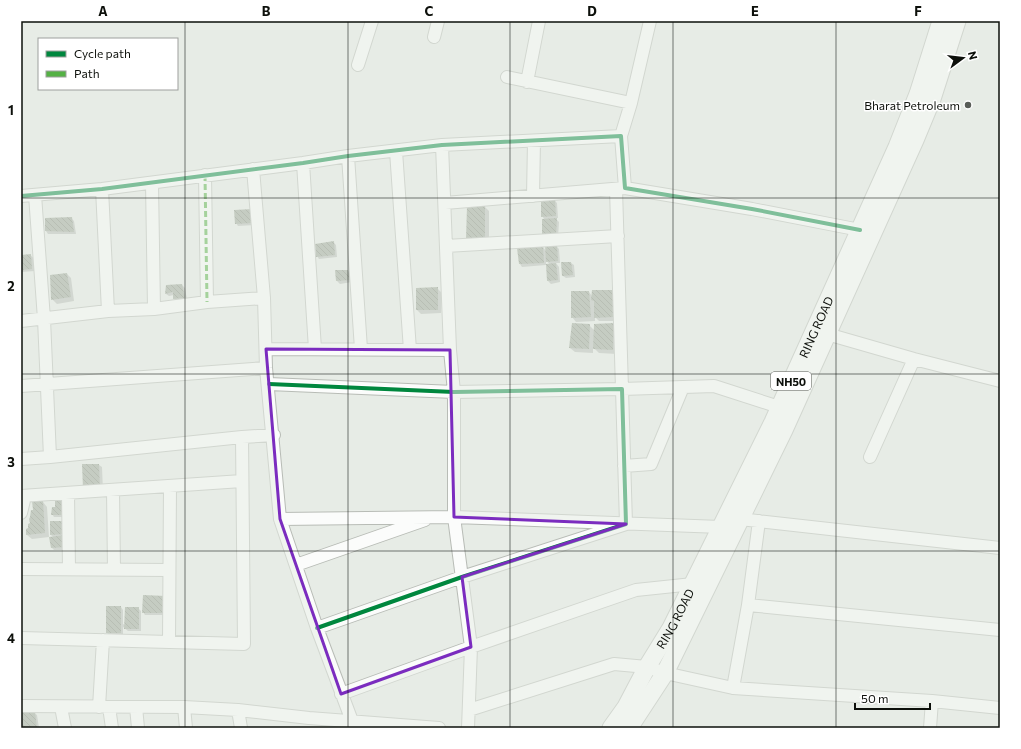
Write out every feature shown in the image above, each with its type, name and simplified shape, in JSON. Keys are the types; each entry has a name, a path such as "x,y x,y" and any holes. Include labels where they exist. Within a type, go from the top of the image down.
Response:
{"highway":[{"name":"RING ROAD","path":"611,728 626,707 647,667 671,628 773,422 897,147 916,101 941,21"},
{"name":"RING ROAD","path":"630,728 665,673 784,430 915,140 932,99 957,21"}],"street":[{"path":"358,66 372,21"},
{"path":"434,37 438,21"},
{"path":"527,82 540,21"},
{"path":"626,524 618,236 621,136 631,103 650,21"},
{"path":"507,77 631,103"},
{"path":"21,196 102,189 348,156 442,146 621,136"},
{"path":"534,141 534,196"},
{"path":"442,146 450,350 454,392 454,517 471,647 468,728"},
{"path":"396,151 410,350"},
{"path":"348,156 361,349"},
{"path":"303,163 314,349"},
{"path":"253,169 264,298 266,368 274,435 280,519 317,628 352,721"},
{"path":"205,175 207,302"},
{"path":"152,182 154,309"},
{"path":"445,203 620,188 752,209 860,230"},
{"path":"102,189 108,311"},
{"path":"36,195 44,319 50,458"},
{"path":"446,246 618,236"},
{"path":"21,321 108,311 154,309 207,302 264,298"},
{"path":"828,334 914,359 1000,381"},
{"path":"266,349 450,350"},
{"path":"870,457 914,359"},
{"path":"21,386 266,368"},
{"path":"269,384 454,392 714,386 779,407"},
{"path":"624,466 651,464 683,387"},
{"path":"21,459 50,458 242,437 274,435"},
{"path":"21,638 244,644 242,437"},
{"path":"21,513 23,496 242,481"},
{"path":"169,642 170,486"},
{"path":"113,490 114,570"},
{"path":"68,493 69,569"},
{"path":"296,565 434,517"},
{"path":"280,519 454,517 721,527"},
{"path":"740,519 1000,548"},
{"path":"734,688 748,605 759,521"},
{"path":"317,628 462,577 626,524"},
{"path":"21,569 170,570"},
{"path":"341,694 636,590 693,584"},
{"path":"748,605 1000,630"},
{"path":"103,640 104,707 112,728"},
{"path":"469,710 614,664 647,667 665,673 734,688 932,701 1000,708"},
{"path":"930,728 932,701"},
{"path":"21,706 238,710 310,718 439,728"},
{"path":"62,706 65,728"},
{"path":"136,707 138,728"},
{"path":"184,708 186,728"},
{"path":"238,710 241,728"}],"highlighted area":[{"path":"266,349 450,350 454,517 626,524 462,577 471,647 341,694 280,519"}],"building":[{"path":"541,199 555,199 556,216 541,217"},
{"path":"485,205 485,238 466,239 467,206"},
{"path":"252,209 252,223 235,224 234,210"},
{"path":"72,217 74,232 45,231 45,218"},
{"path":"557,218 556,236 542,236 542,219"},
{"path":"334,241 335,255 316,257 315,244"},
{"path":"545,245 557,245 558,261 546,262"},
{"path":"543,246 544,263 519,264 517,248"},
{"path":"31,254 32,269 21,270 21,255"},
{"path":"561,262 571,262 573,275 562,276"},
{"path":"556,263 558,280 547,281 546,264"},
{"path":"335,270 348,270 350,280 336,281"},
{"path":"67,273 71,297 51,300 50,275"},
{"path":"182,284 185,298 173,299 173,292 165,294 166,285"},
{"path":"438,287 438,310 416,310 416,288"},
{"path":"592,290 615,290 613,317 594,318 594,301 591,300"},
{"path":"571,291 589,291 591,317 571,318"},
{"path":"572,323 590,324 589,349 569,348"},
{"path":"614,323 613,350 593,349 594,324"},
{"path":"82,464 99,464 100,489 83,489"},
{"path":"55,500 65,500 66,515 51,515 52,507 55,507"},
{"path":"32,501 43,501 45,533 26,535 26,529 30,523 29,519 31,510 33,510"},
{"path":"50,521 66,521 66,534 50,535"},
{"path":"65,535 65,547 51,548 49,537"},
{"path":"143,595 166,596 166,613 142,613"},
{"path":"106,606 121,606 121,633 106,633"},
{"path":"125,607 139,607 139,629 124,629"},
{"path":"35,712 37,728 21,728 21,713"}],"marked path":[{"path":"205,175 207,302"}],"cycle path":[{"path":"21,196 102,189 442,145 621,136 625,188 752,209 860,230"},
{"path":"269,384 454,392 622,389 626,524 462,577 317,628"}],"place":[{"name":"Bharat Petroleum","path":"968,105"}]}
